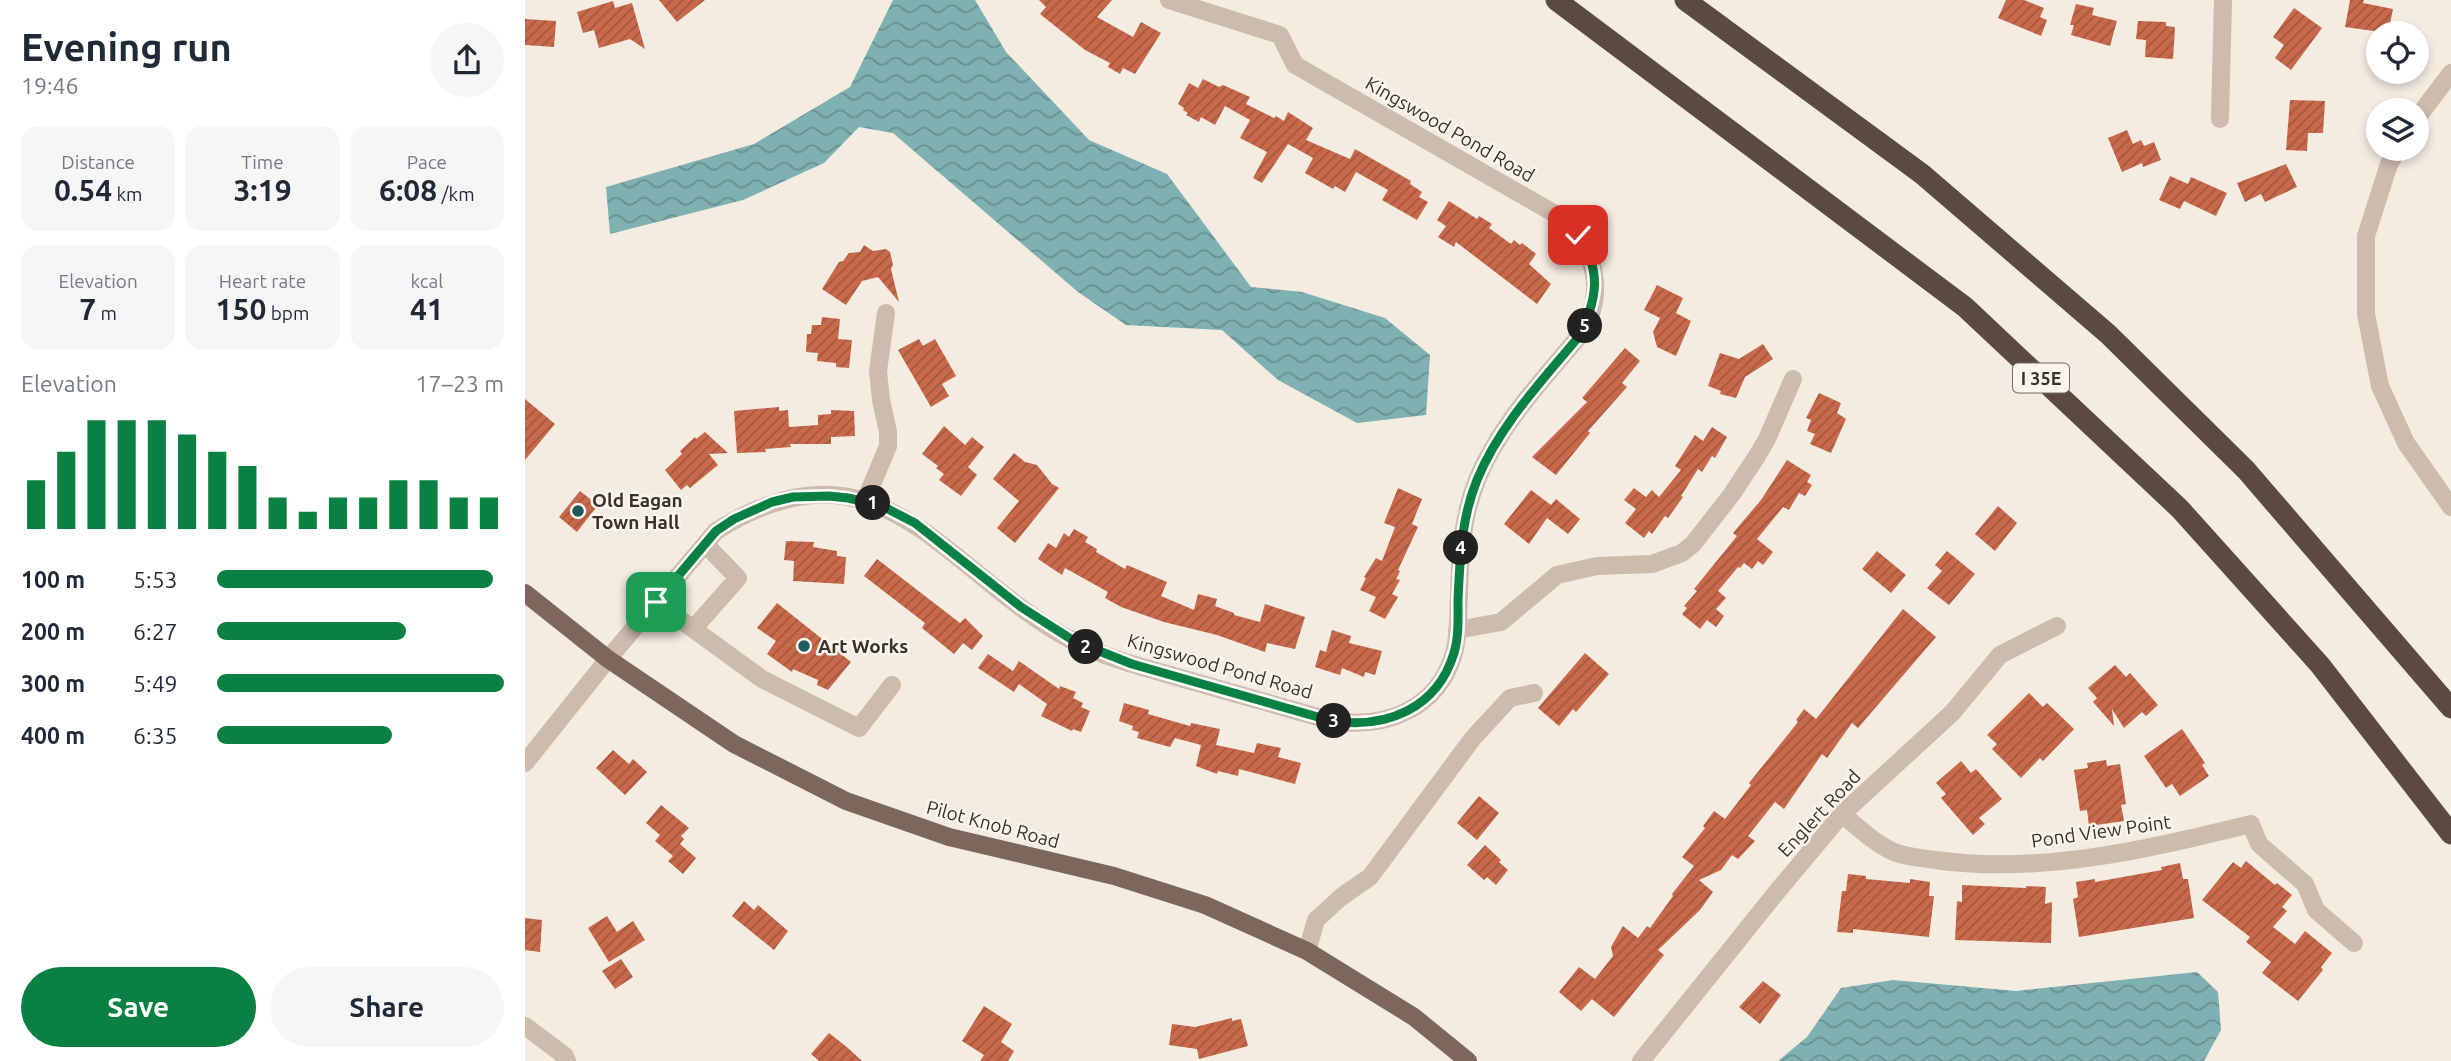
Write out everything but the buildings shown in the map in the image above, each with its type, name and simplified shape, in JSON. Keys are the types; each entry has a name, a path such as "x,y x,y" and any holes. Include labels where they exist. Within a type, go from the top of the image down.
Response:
{"highway":[{"name":"I 35E","path":"1556,0 1977,318 2179,509 2320,665 2451,834"},
{"path":"1685,0 1922,174 2108,334 2246,470 2451,708"}],"main road":[{"name":"Pilot Knob Road","path":"525,593 608,659 734,744 846,801 949,837 1114,876 1205,905 1307,951 1414,1017 1468,1061"}],"street":[{"name":"Kingswood Pond Road","path":"525,763 716,531 734,519 772,502 811,496 865,501 882,506 915,523 1021,607 1074,641 1132,664 1332,721 1354,724 1376,723 1408,712 1433,690 1446,673 1454,652 1461,542 1476,482 1505,428 1581,334 1590,317 1594,289 1591,260 1578,235 1557,215 1295,65 1280,35 1169,0"},
{"path":"2220,119 2223,0"},
{"path":"2429,101 2451,73"},
{"path":"2391,161 2366,236 2366,314 2380,386 2406,443 2451,507"},
{"path":"865,501 888,446 878,371 886,313"},
{"path":"1457,630 1501,622 1557,575 1597,566 1652,564 1682,553 1693,544 1732,494 1757,456 1793,379"},
{"path":"694,628 738,578 705,544"},
{"path":"656,602 762,679 859,728 892,685"},
{"name":"Englert Road","path":"1641,1061 1842,814 1952,713 2000,655 2057,626"},
{"path":"1307,951 1317,920 1341,897 1370,877 1473,738 1510,698 1534,693"},
{"name":"Pond View Point","path":"1842,814 1872,839 1896,853 1960,863 1996,864 2065,861 2112,854 2251,824 2259,844 2305,884 2316,910 2354,943"},
{"path":"525,1026 565,1056 566,1061"}],"water":[{"path":"893,0 975,0 1006,52 1089,140 1167,174 1251,287 1302,292 1385,318 1430,355 1426,415 1357,423 1278,380 1222,330 1126,325 1078,292 893,133 859,127 824,163 743,200 610,234 606,187 754,144 850,87"},
{"path":"2197,972 2218,992 2221,1030 2204,1061 1778,1061 1807,1037 1841,988 1893,980 2016,991"}],"place":[{"name":"Old Eagan Town Hall","path":"578,511"},
{"name":"Art Works","path":"804,646"}],"route":[{"path":"656,602 716,531 734,519 772,502 793,497 848,498 882,506 915,523 1046,625 1102,654 1332,721 1354,724 1388,720 1408,712 1425,699 1446,673 1457,641 1461,542 1476,482 1505,428 1581,334 1590,317 1594,289 1593,270 1588,252 1578,235"}]}
